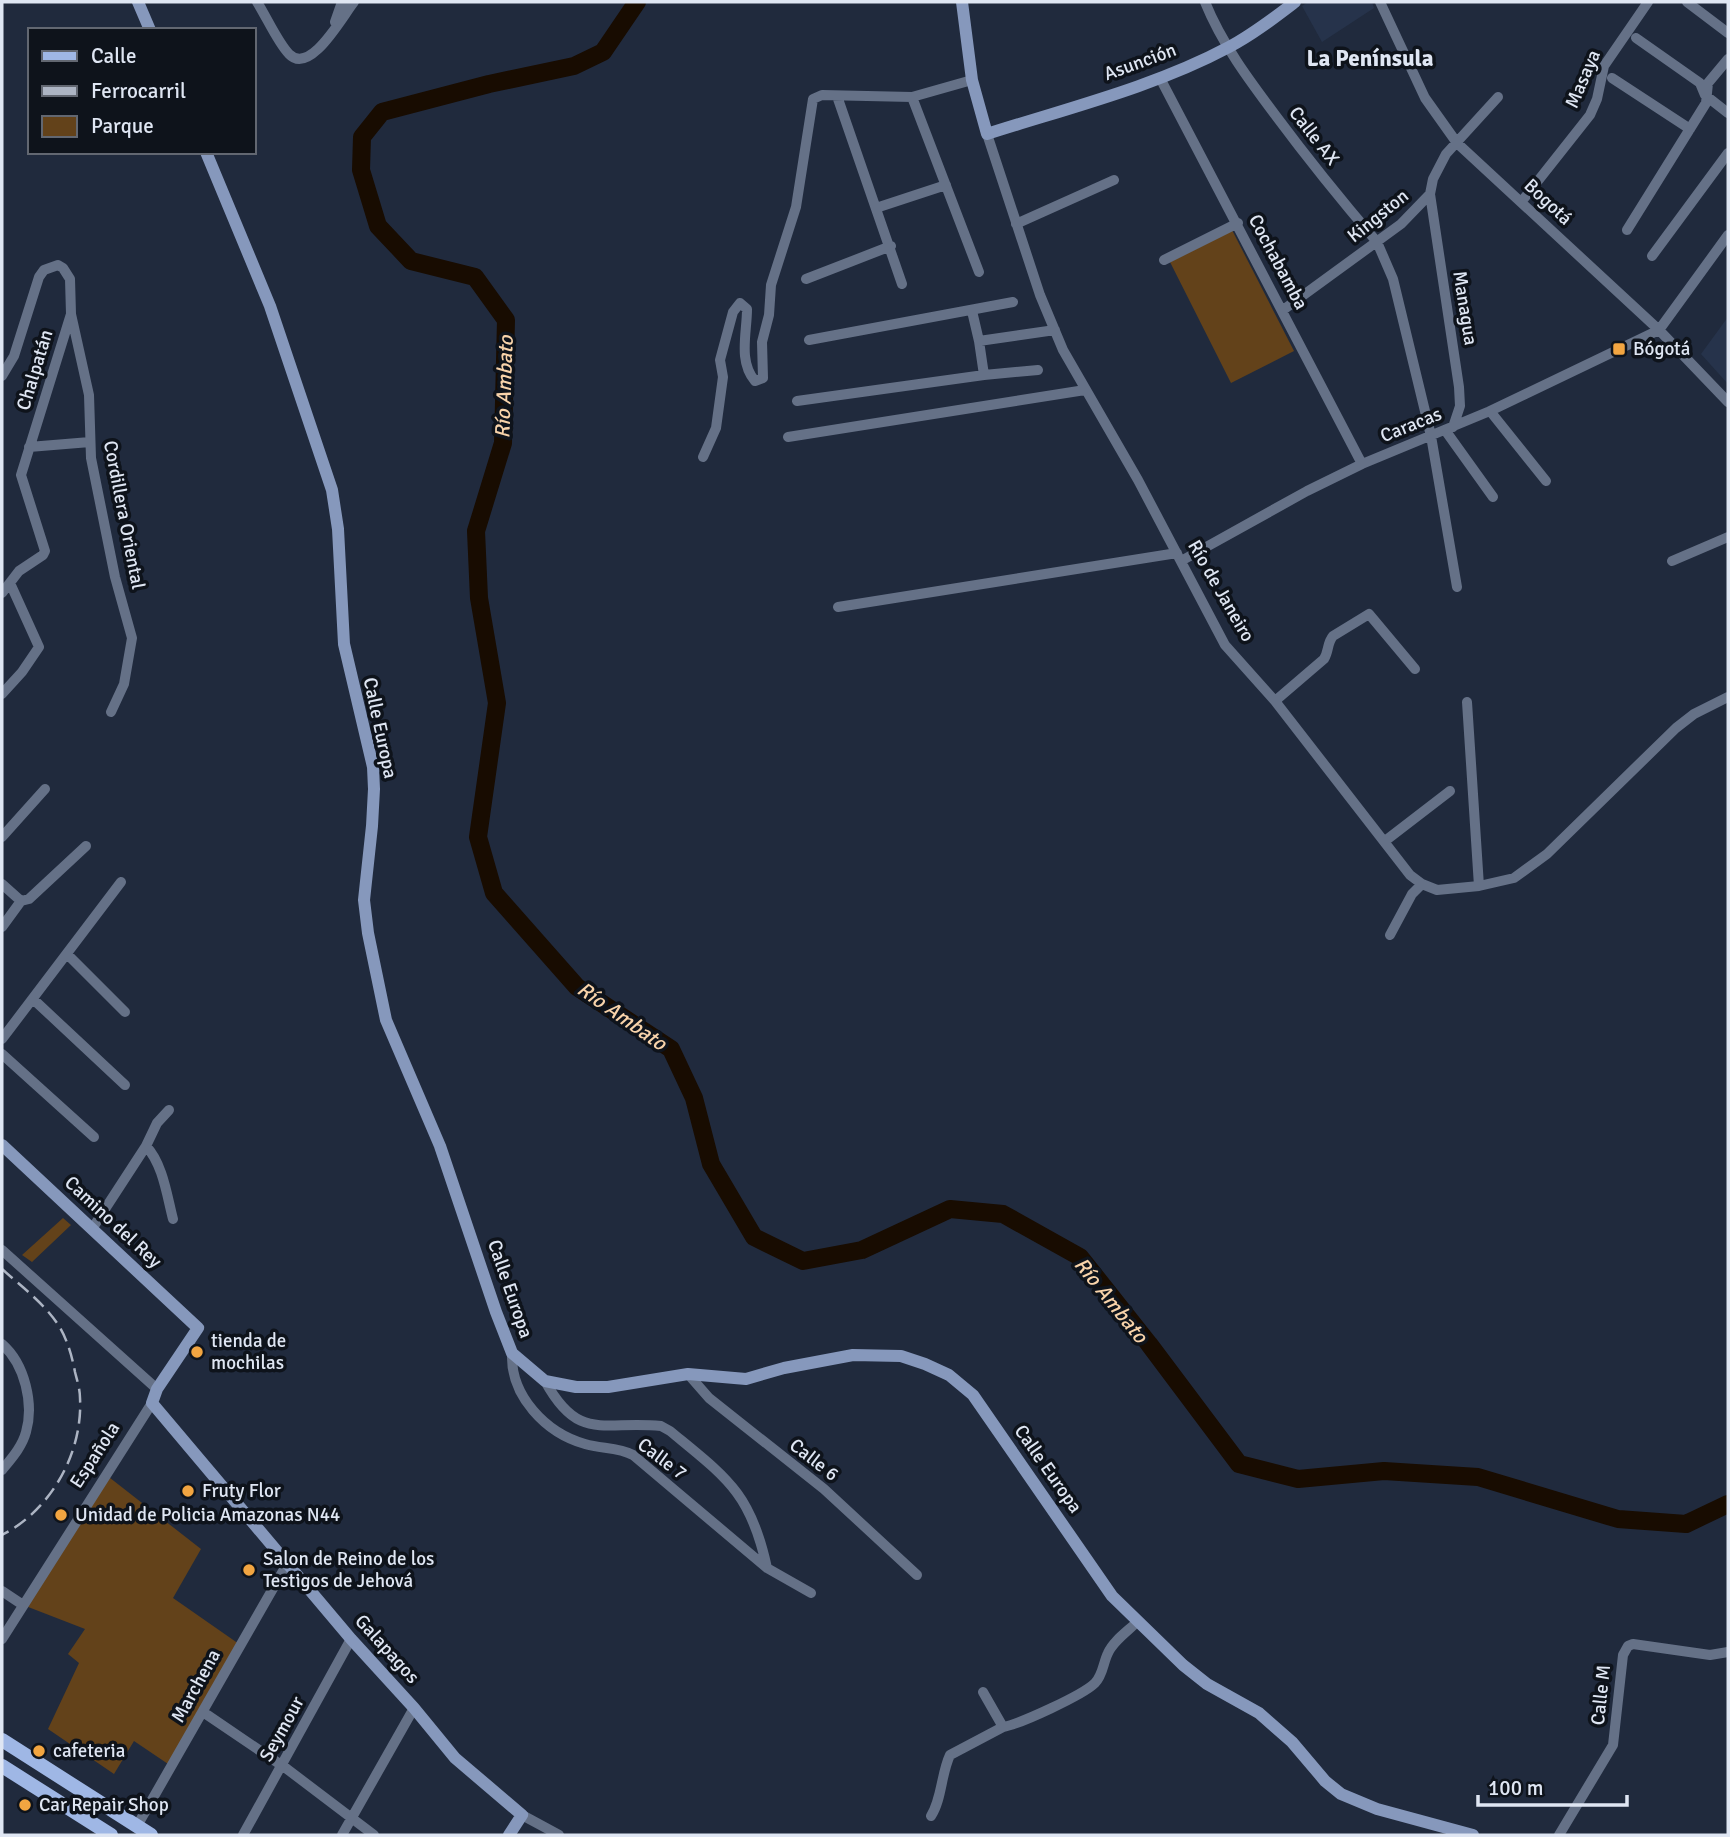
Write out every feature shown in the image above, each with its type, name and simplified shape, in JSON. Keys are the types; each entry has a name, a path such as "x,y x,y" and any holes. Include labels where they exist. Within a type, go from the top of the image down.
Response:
{"main road":[{"path":"2,1740 151,1835"},
{"path":"2,1766 95,1830 111,1835"}],"street":[{"path":"138,2 149,28"},
{"path":"257,2 289,54 298,60 306,60 317,52 354,2"},
{"path":"331,33 342,2"},
{"name":"Río de Janeiro","path":"961,2 972,80 987,134 1040,295 1085,390 1138,480 1225,645 1275,701 1409,875 1422,884"},
{"name":"Calle AX","path":"1205,2 1227,48 1313,165 1377,242 1393,279 1431,436 1457,587"},
{"name":"Asunción","path":"987,134 1160,78 1227,48 1293,2"},
{"name":"Bogotá","path":"1380,2 1426,98 1457,143 1659,330 1728,402"},
{"name":"Masaya","path":"1522,201 1590,115 1597,99 1604,66 1648,2"},
{"path":"1689,2 1728,33"},
{"path":"1627,230 1706,103 1700,82 1636,38"},
{"path":"1705,94 1708,83 1728,60"},
{"name":"Cochabamba","path":"1160,78 1362,464"},
{"path":"1612,78 1690,129"},
{"path":"703,457 716,428 723,377 720,360 733,312 740,303 747,309 744,343 749,374 755,381 764,378 762,342 769,315 771,285 796,207 813,99 822,95 912,97 972,80"},
{"path":"1705,94 1728,113"},
{"path":"837,96 902,284"},
{"path":"912,97 979,272"},
{"name":"Kingston","path":"1283,310 1402,224 1430,194 1438,166 1498,97"},
{"path":"1652,256 1728,153"},
{"name":"Calle Europa","path":"207,154 271,306 332,490 338,529 344,644 373,767 372,826 363,900 386,1020 440,1146 512,1353 545,1381 576,1387 608,1387 688,1374 746,1379 807,1364 877,1355 901,1356 948,1375 973,1395 1112,1596 1183,1665 1207,1684 1259,1713 1293,1742 1325,1781 1341,1794 1377,1809 1473,1835"},
{"path":"1016,224 1114,180"},
{"path":"876,208 946,185"},
{"name":"Managua","path":"1430,194 1459,387 1460,406 1449,428"},
{"path":"1164,260 1238,223"},
{"path":"1659,330 1728,235"},
{"path":"806,279 891,246"},
{"name":"Cordillera Oriental","path":"14,356 39,278 44,270 58,265 70,279 71,314 89,395 91,458 132,638 124,684 111,712"},
{"path":"809,340 1013,302"},
{"path":"972,311 984,374"},
{"name":"Chalpatán","path":"10,583 19,571 45,551 22,475 71,314"},
{"path":"979,341 1055,330"},
{"name":"Caracas","path":"1179,557 1362,464 1490,411 1659,330"},
{"path":"2,353 14,356 2,376"},
{"path":"797,401 984,374 1038,370"},
{"path":"788,437 1085,390"},
{"path":"1490,411 1546,481"},
{"path":"1449,428 1493,497"},
{"path":"29,447 90,442"},
{"path":"1672,561 1728,537"},
{"path":"838,607 1179,557"},
{"path":"2,593 10,583 39,647 22,672 2,694"},
{"path":"1275,701 1324,659 1333,636 1369,614 1415,669"},
{"path":"1390,935 1412,894 1422,884 1437,890 1479,887 1514,878 1533,866 1676,728 1694,714 1728,697"},
{"path":"1467,702 1479,887"},
{"path":"2,837 45,789"},
{"path":"1385,841 1450,791"},
{"path":"2,927 21,901 29,899 86,846"},
{"path":"2,1039 121,881"},
{"path":"2,884 21,901"},
{"path":"67,954 125,1012"},
{"path":"33,999 125,1085"},
{"path":"2,1054 94,1137"},
{"path":"92,1229 158,1123 169,1110"},
{"name":"Camino del Rey","path":"2,1145 198,1328"},
{"path":"146,1146 163,1180 173,1219"},
{"path":"2,1250 157,1389"},
{"name":"Española","path":"2,1639 152,1403 157,1389 198,1328"},
{"path":"2,1344 22,1376 29,1415 25,1435 2,1470"},
{"name":"Calle 7","path":"512,1353 512,1364 520,1392 535,1414 559,1434 586,1444 626,1451 634,1455 767,1568 811,1593"},
{"name":"Calle 6","path":"688,1374 709,1398 824,1489 917,1575"},
{"path":"545,1381 556,1401 586,1424 661,1426 726,1477 747,1506 760,1536 767,1568"},
{"name":"Galapagos","path":"152,1403 455,1758 522,1815 559,1835"},
{"name":"Marchena","path":"137,1826 287,1564"},
{"path":"2,1591 23,1605"},
{"path":"931,1816 936,1808 942,1777 950,1755 1003,1727 1039,1714 1095,1683 1108,1653 1138,1622"},
{"name":"Seymour","path":"243,1835 351,1639"},
{"name":"Calle M","path":"1559,1835 1613,1745 1623,1656 1628,1646 1633,1644 1726,1652"},
{"path":"983,1692 1003,1727"},
{"path":"342,1835 414,1708"},
{"path":"203,1712 282,1766 374,1835"},
{"path":"509,1835 522,1815"}],"shaded area":[{"path":"1308,2 1372,2 1374,8 1322,42 1302,6"},
{"path":"1728,317 1728,384 1701,354"}],"green space":[{"path":"1232,230 1294,351 1231,383 1170,262"},
{"path":"63,1218 71,1225 32,1262 22,1255"},
{"path":"105,1474 201,1549 173,1598 239,1644 171,1766 134,1741 114,1774 48,1729 79,1663 68,1654 85,1629 23,1605"}],"waterway":[{"name":"Río Ambato","path":"637,2 603,52 574,66 489,84 382,112 362,137 361,170 378,226 411,261 475,277 506,320 503,443 476,531 479,598 497,703 478,837 494,893 577,987 671,1049 694,1098 711,1164 754,1237 803,1261 862,1250 950,1209 1003,1214 1080,1257 1239,1464 1298,1479 1384,1471 1478,1477 1618,1519 1686,1524 1728,1504"}],"railway":[{"path":"2,1269 40,1303 59,1326 71,1354 80,1398 76,1439 61,1478 35,1511 2,1535"}],"place":[{"name":"Bógotá","path":"1619,349"},
{"name":"tienda de mochilas","path":"197,1352"},
{"name":"Fruty Flor","path":"188,1491"},
{"name":"Unidad de Policia Amazonas N44","path":"61,1515"},
{"name":"Salon de Reino de los Testigos de Jehová","path":"249,1570"},
{"name":"cafeteria","path":"39,1751"},
{"name":"Car Repair Shop","path":"25,1805"}],"district":[{"name":"La Península","path":"1370,58"}]}
